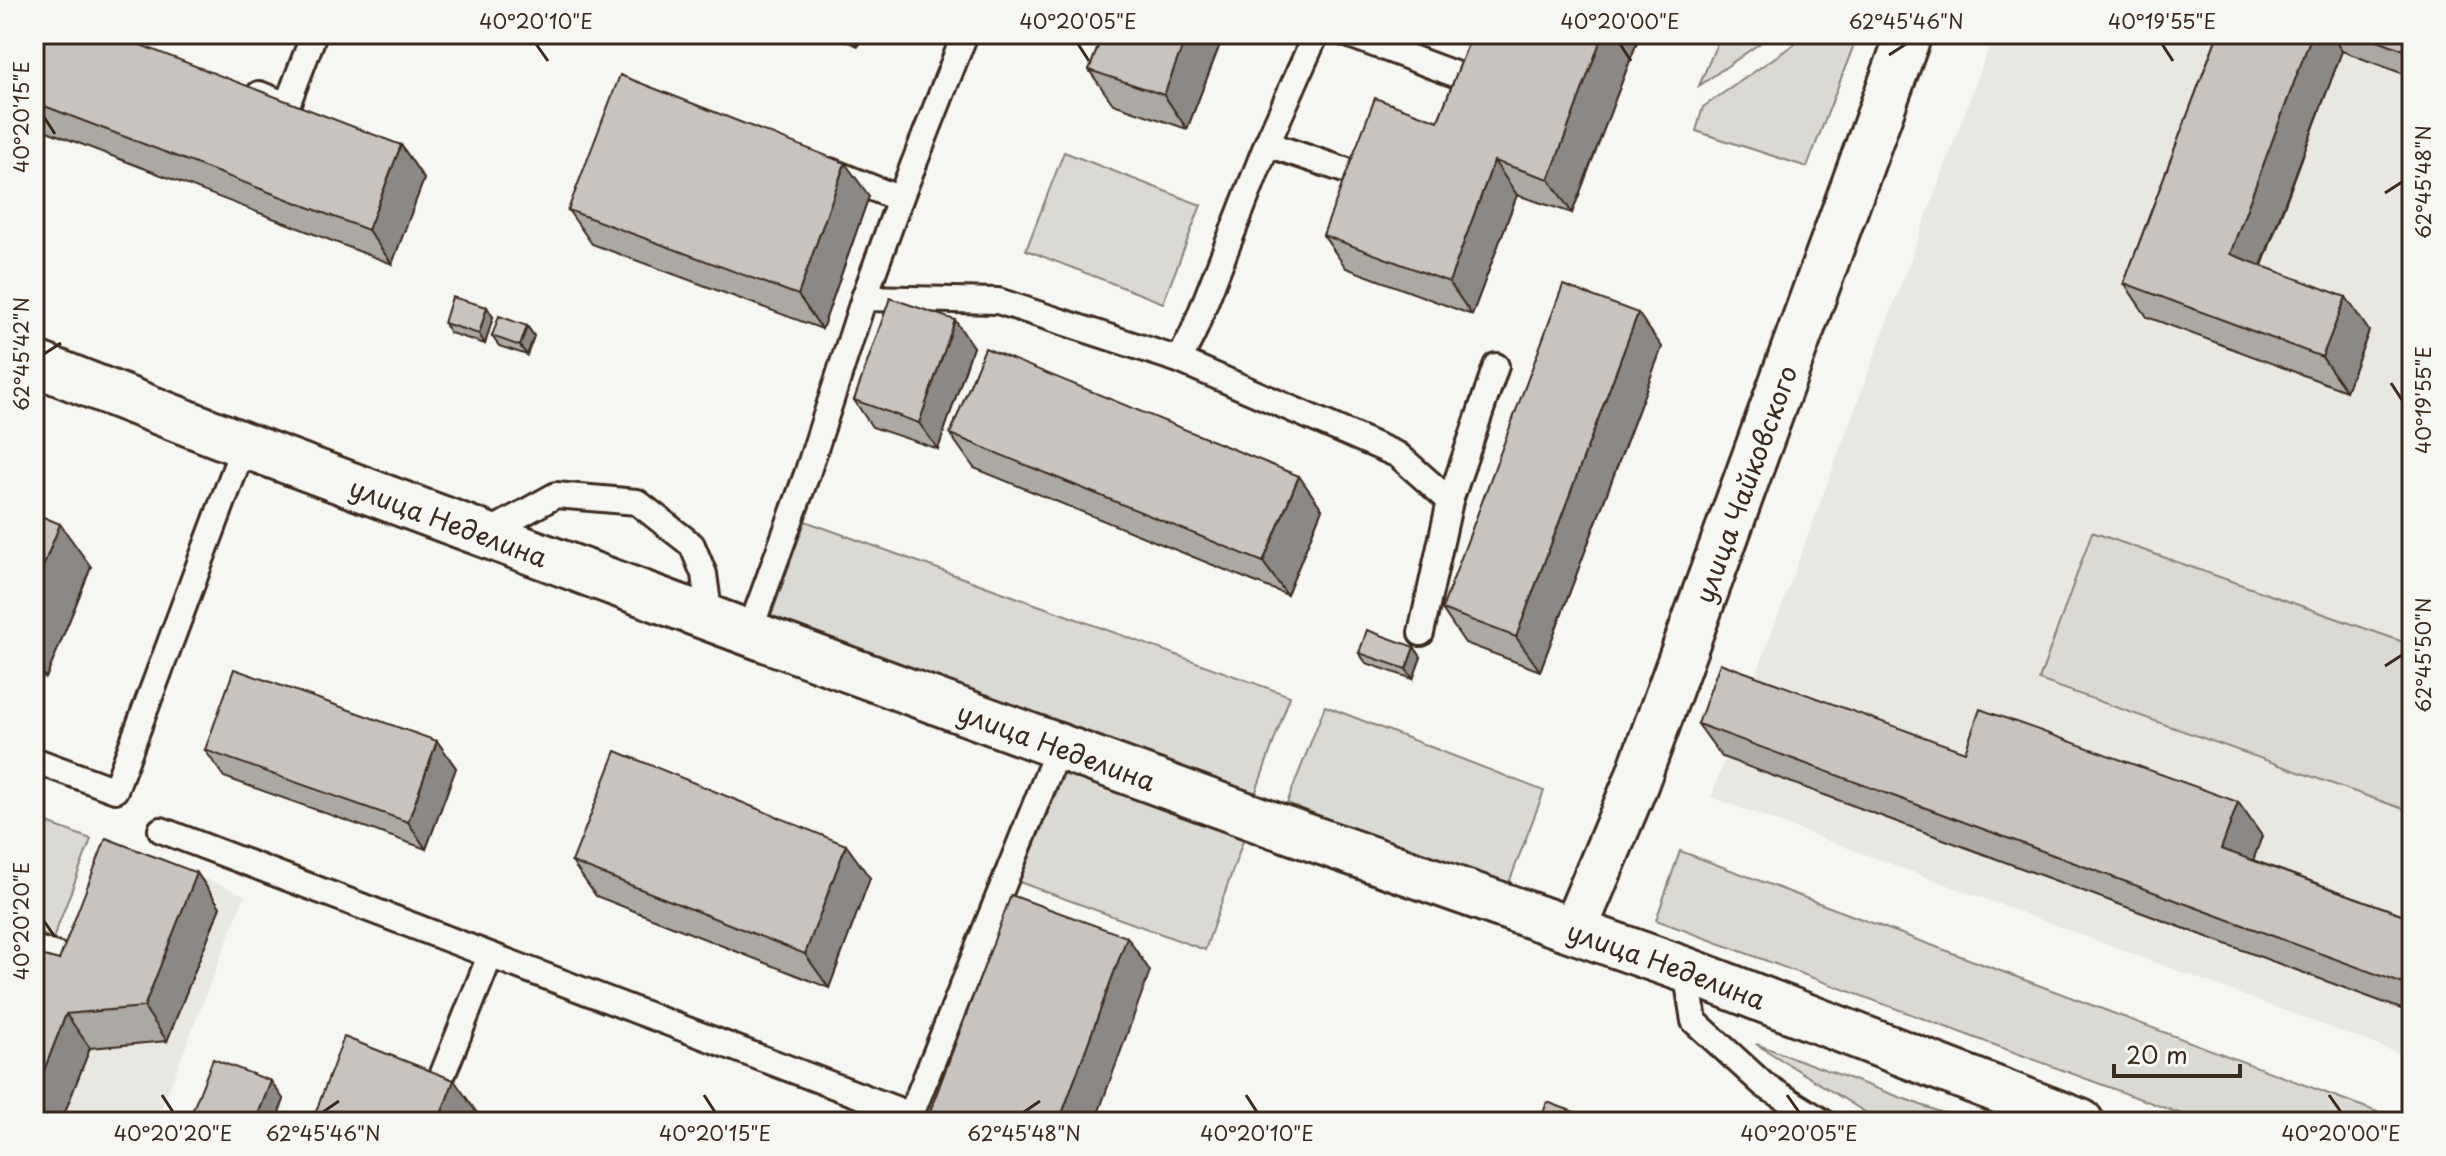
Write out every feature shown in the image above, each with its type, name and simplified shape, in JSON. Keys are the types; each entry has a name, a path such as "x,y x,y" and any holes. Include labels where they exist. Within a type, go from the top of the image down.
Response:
{"street":[{"name":"улица Чайковского","path":"1574,930 1635,785 1909,34"},
{"name":"улица Неделина","path":"34,363 244,445 730,626 1686,970 2081,1122"}],"lane":[{"path":"231,83 287,105 314,34"},
{"path":"730,626 807,474 864,298 965,34"},
{"path":"1179,360 1193,333 1267,144 1316,34"},
{"path":"1347,34 1476,82"},
{"path":"1267,144 1371,179"},
{"path":"813,165 900,199"},
{"path":"864,298 998,301 1179,360 1398,455 1450,501"},
{"path":"1421,633 1450,501 1496,366"},
{"path":"34,760 115,790 244,445"},
{"path":"484,535 556,495 637,502 692,545 730,626"},
{"path":"161,830 910,1119 1059,746"},
{"path":"34,948 74,961"},
{"path":"425,1120 490,956"},
{"path":"1686,970 1694,1021 1764,1085 1823,1122"}],"shaded area":[{"path":"1721,34 1773,34 1699,86"},
{"path":"1809,34 1858,34 1807,167 1696,131 1703,107"},
{"path":"1994,34 2412,34 2412,1058 1711,797"},
{"path":"1064,152 1201,205 1163,303 1026,250"},
{"path":"805,521 1290,696 1253,800 768,625"},
{"path":"2092,532 2412,645 2412,812 2039,680"},
{"path":"1325,706 1544,791 1507,888 1287,803"},
{"path":"1067,767 1246,832 1205,950 1019,882"},
{"path":"34,818 91,839 53,939 34,931"},
{"path":"116,843 245,895 156,1122 34,1122"},
{"path":"1680,851 2404,1122 2203,1122 1656,920"},
{"path":"1756,1044 1967,1122 1881,1122"}],"building":[{"path":"34,34 112,34 401,145 368,230 34,102"},
{"path":"1103,34 1187,34 1164,95 1089,70"},
{"path":"1472,34 1603,34 1549,179 1494,161 1449,282 1323,235 1375,98 1438,121"},
{"path":"2218,34 2312,34 2230,254 2346,297 2322,357 2124,283"},
{"path":"2362,34 2412,34 2412,53"},
{"path":"620,75 845,163 798,295 568,210"},
{"path":"1563,285 1638,313 1516,637 1442,609"},
{"path":"452,297 487,307 479,334 444,323"},
{"path":"890,298 955,320 919,423 854,400"},
{"path":"499,316 527,326 520,346 492,336"},
{"path":"985,348 1299,476 1263,562 950,434"},
{"path":"34,513 60,524 34,589"},
{"path":"1367,630 1414,647 1406,669 1359,653"},
{"path":"1720,663 1965,752 1980,709 2238,802 2221,849 2412,918 2412,968 2406,985 1698,724"},
{"path":"234,669 437,741 408,822 205,750"},
{"path":"616,751 846,845 805,954 572,862"},
{"path":"106,838 197,873 144,1007 66,1014 34,1096 34,953 59,960"},
{"path":"1011,895 1127,937 1059,1122 926,1122"},
{"path":"344,1037 454,1080 438,1122 312,1122"},
{"path":"213,1059 271,1081 255,1122 188,1122"},
{"path":"1547,1102 1601,1122 1540,1122"}]}
